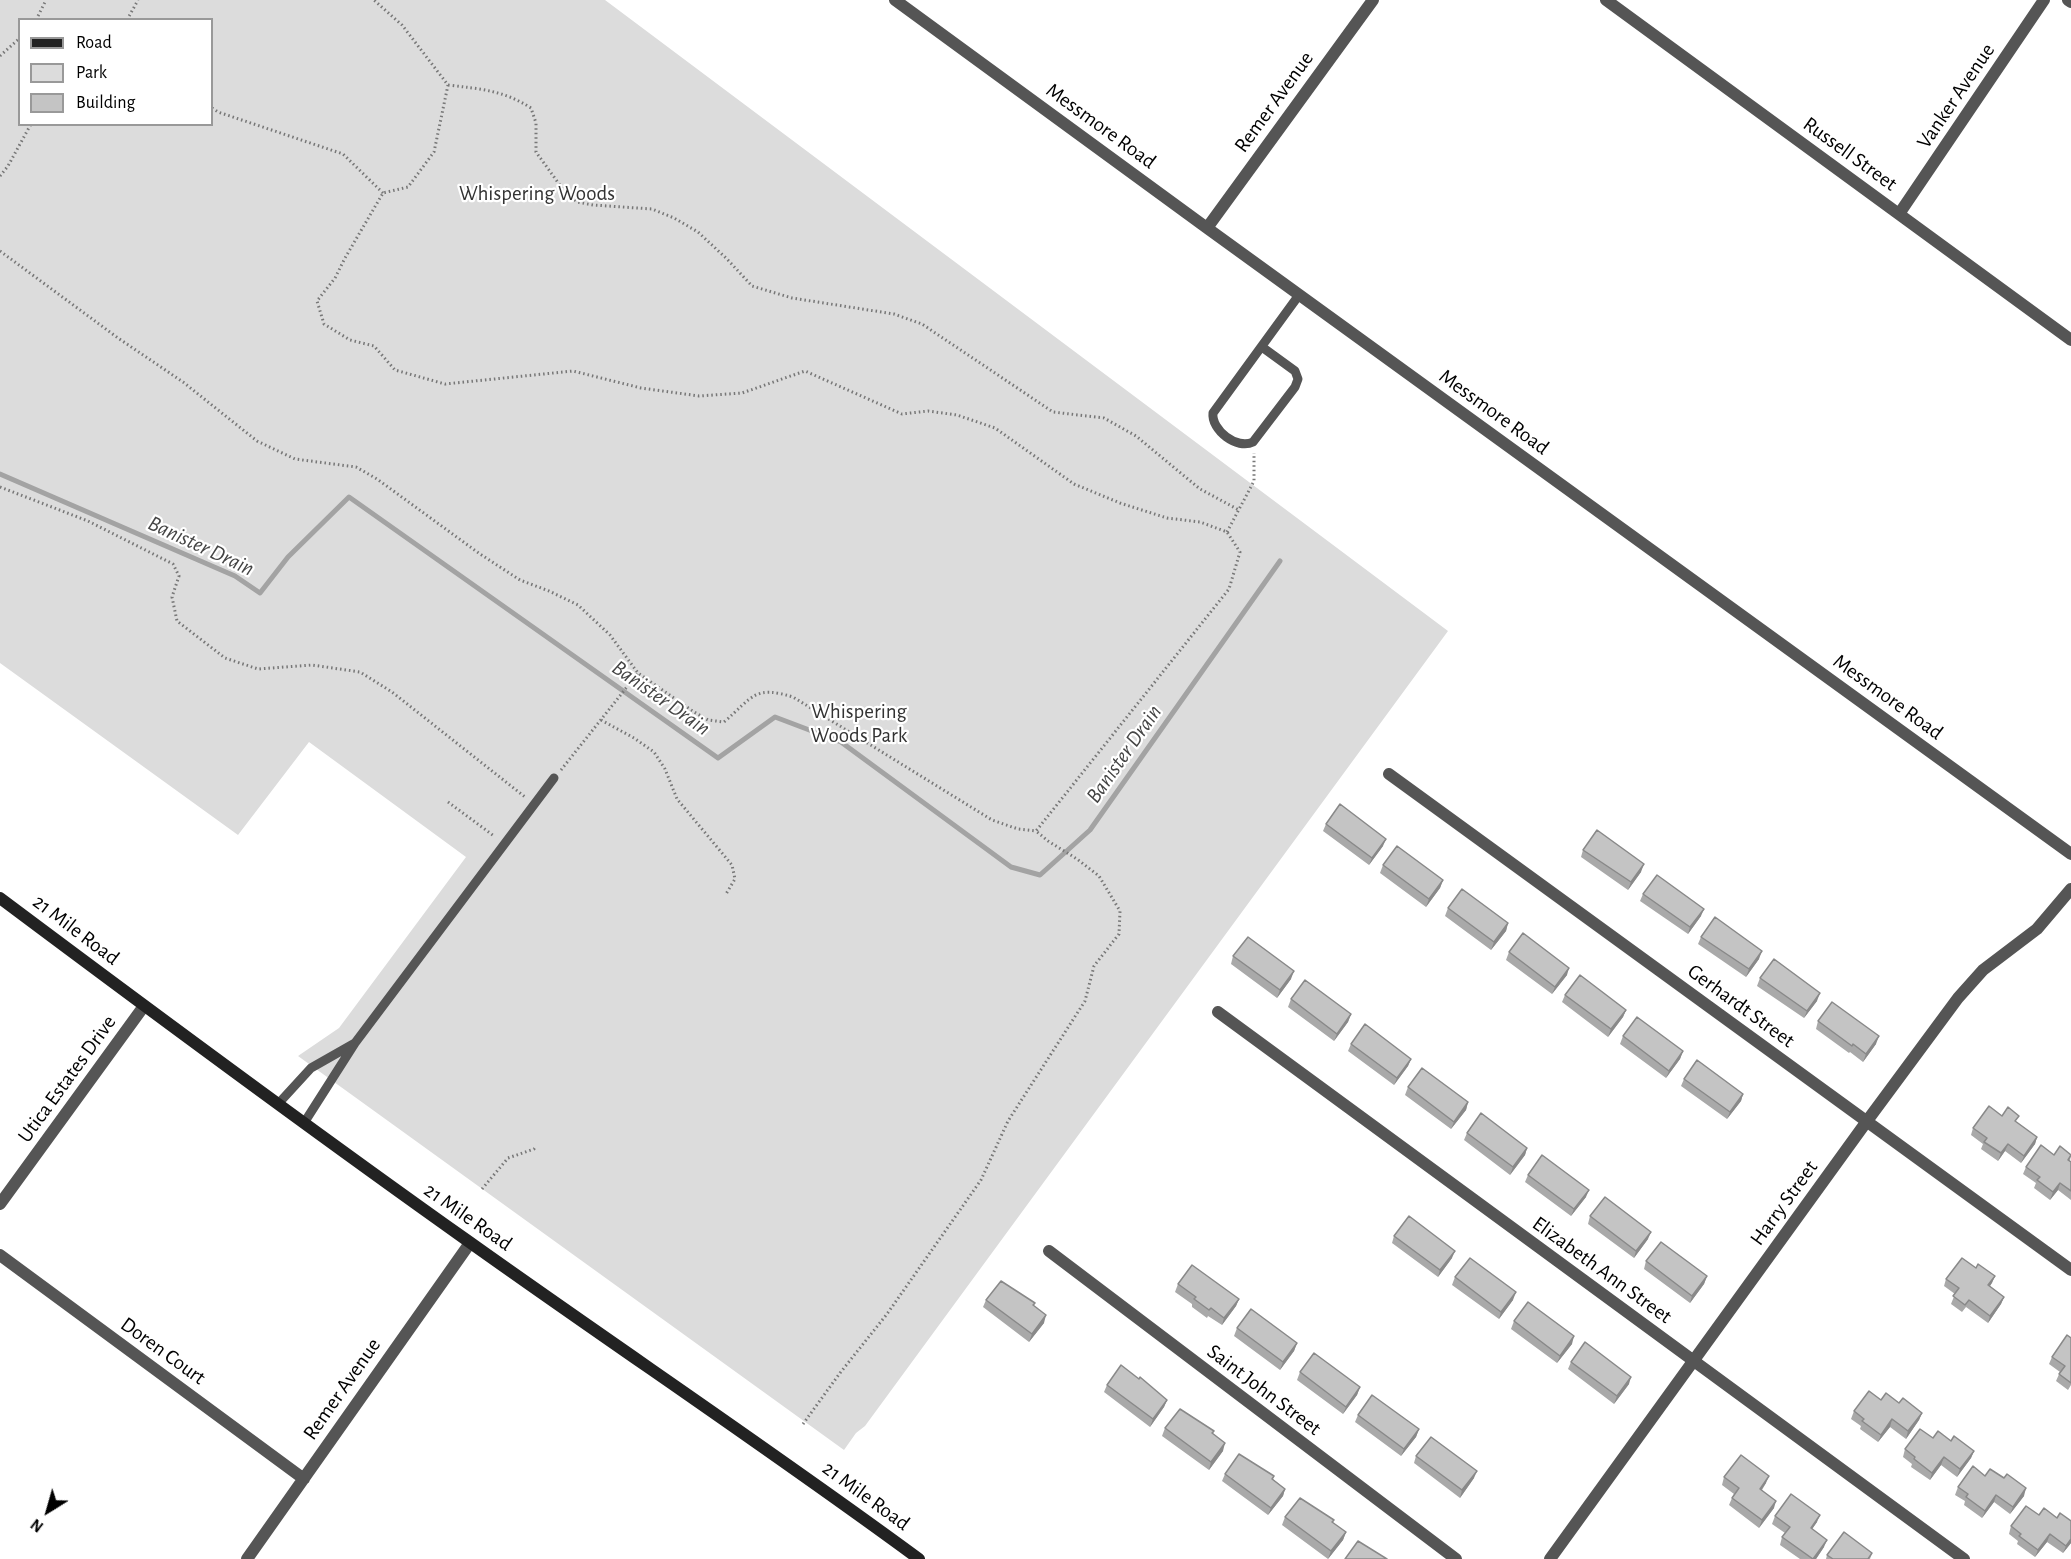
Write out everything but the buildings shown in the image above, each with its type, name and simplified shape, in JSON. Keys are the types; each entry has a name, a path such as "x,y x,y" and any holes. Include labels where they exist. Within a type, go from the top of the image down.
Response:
{"street":[{"name":"Messmore Road","path":"895,0 2071,854"},
{"name":"Remer Avenue","path":"1207,228 1373,0"},
{"name":"Russell Street","path":"1606,0 2071,340"},
{"name":"Vanker Avenue","path":"1899,214 2044,0"},
{"name":"Gerhardt Street","path":"1389,774 2071,1270"},
{"name":"Harry Street","path":"1550,1559 1867,1121 1971,982 2037,929 2071,889"},
{"name":"21 Mile Road","path":"0,898 470,1243 779,1458 913,1557"},
{"name":"Utica Estates Drive","path":"0,1204 144,1005"},
{"name":"Elizabeth Ann Street","path":"1218,1012 1964,1559"},
{"name":"Remer Avenue","path":"247,1559 470,1243"},
{"name":"Saint John Street","path":"1049,1251 1456,1559"},
{"name":"Doren Court","path":"0,1255 304,1479"}],"lane":[{"path":"1262,346 1295,371 1298,379 1295,387 1253,442 1247,446 1238,444 1216,429 1212,421 1213,413 1299,295"},
{"path":"304,1123 355,1043 554,778"},
{"path":"278,1104 311,1068 355,1043"}],"path":[{"path":"37,18 46,0"},
{"path":"128,18 138,0"},
{"path":"374,0 402,25 448,85 489,90 515,97 531,108 536,123 536,152 562,188 577,202 652,209 674,218 698,232 752,286 792,298 894,314 922,324 1053,412 1104,418 1136,436 1200,489 1239,510"},
{"path":"0,56 18,40"},
{"path":"448,85 434,152 408,186 383,193 335,278 317,301 324,324 350,340 374,346 395,370 445,384 573,371 640,388 699,396 742,393 805,371 902,414 928,411 957,415 994,428 1074,484 1120,503 1167,518 1200,522 1227,532 1240,552 1229,589 1036,831"},
{"path":"213,109 343,154 383,193"},
{"path":"0,176 30,126"},
{"path":"0,251 118,338 183,382 257,441 295,459 356,467 377,479 480,554 520,580 578,605 610,635 639,673 693,712 708,720 724,722 758,693 772,691 793,697 992,820 1018,829 1036,831 1099,876 1120,911 1119,934 1094,966 1085,1001 1008,1121 981,1180 887,1314 803,1424"},
{"path":"1227,532 1254,481 1256,464 1253,442"},
{"path":"0,487 88,521 173,564 179,576 172,597 177,621 225,658 258,669 312,666 360,672 392,692 535,804"},
{"path":"554,778 639,673"},
{"path":"601,720 654,752 665,769 677,799 732,865 735,879 726,894"},
{"path":"448,802 505,844"},
{"path":"482,1189 508,1158 534,1149 536,1146"}],"green space":[{"name":"Whispering Woods Park","path":"0,0 605,0 1448,631 865,1426 856,1433 844,1450 298,1056 339,1028 466,857 309,742 238,835 0,663"}],"waterway":[{"name":"Banister Drain","path":"0,474 235,576 260,593 288,557 349,497 718,758 775,717 841,742 1011,867 1040,875 1090,830 1280,561"}],"park label":[{"name":"Whispering Woods","path":"537,194"}]}
